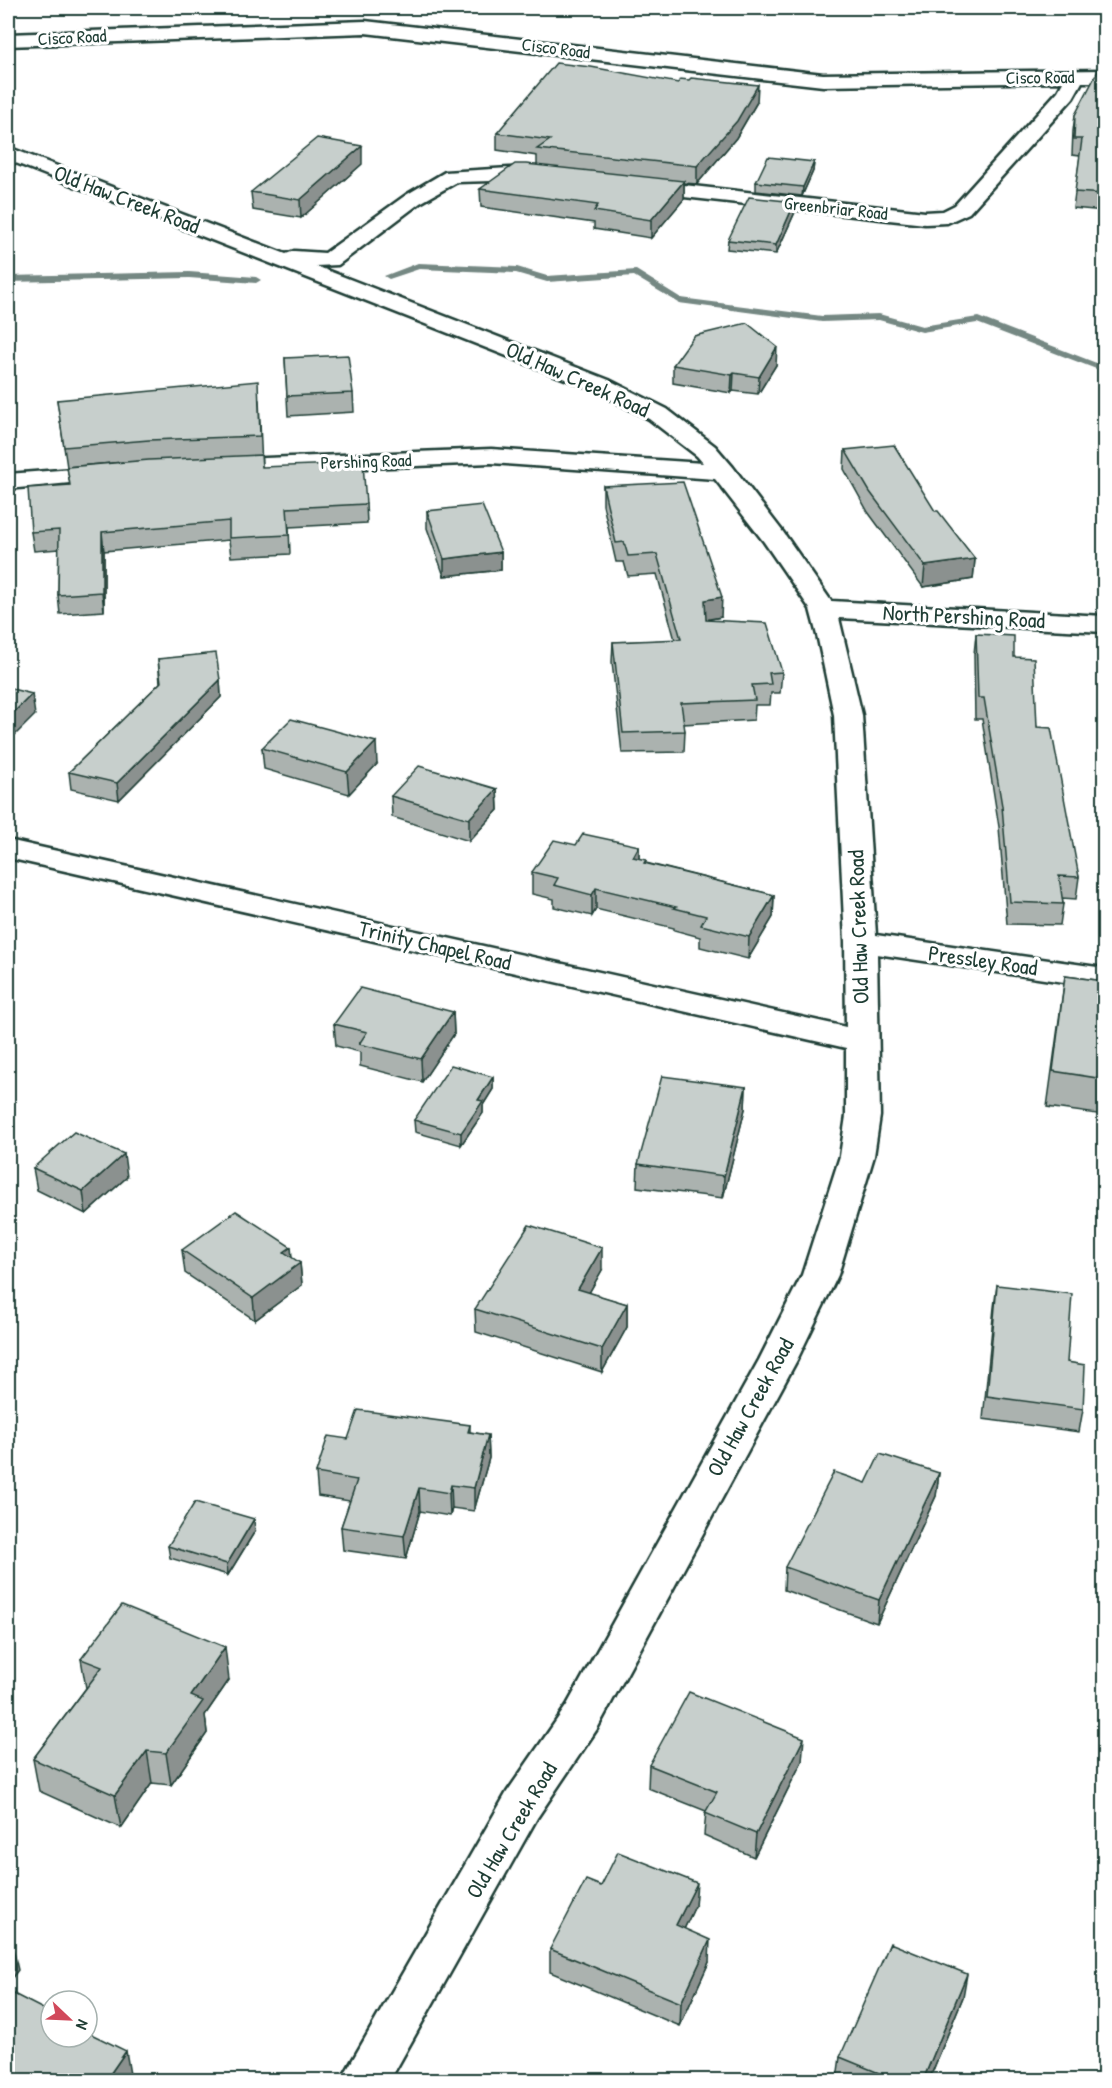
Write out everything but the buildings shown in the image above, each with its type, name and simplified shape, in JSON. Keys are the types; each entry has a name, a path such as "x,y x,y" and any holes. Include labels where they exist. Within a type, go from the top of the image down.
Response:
{"street":[{"name":"Cisco Road","path":"8,40 365,27 410,30 824,80 1104,76"},
{"name":"Greenbriar Road","path":"620,184 925,218 947,217 962,209 1066,94 1076,76"},
{"name":"Old Haw Creek Road","path":"8,153 602,385 658,414 706,451 724,472 774,537 823,609 832,639 848,715 861,942 863,1116 857,1156 820,1275 778,1360 582,1717 522,1805 365,2080"},
{"path":"273,256 330,260 413,200 452,176 526,173 562,177"},
{"name":"Pershing Road","path":"198,467 491,456 724,472"},
{"path":"8,482 140,470"},
{"name":"North Pershing Road","path":"823,609 1104,624"},
{"name":"Trinity Chapel Road","path":"8,849 862,1041"},
{"name":"Pressley Road","path":"861,942 1104,978"}],"waterway":[{"path":"389,276 418,266 517,270 547,279 636,273 679,300 822,319 879,317 922,329 978,320 1104,369"},
{"path":"8,279 189,275 256,280"}]}
